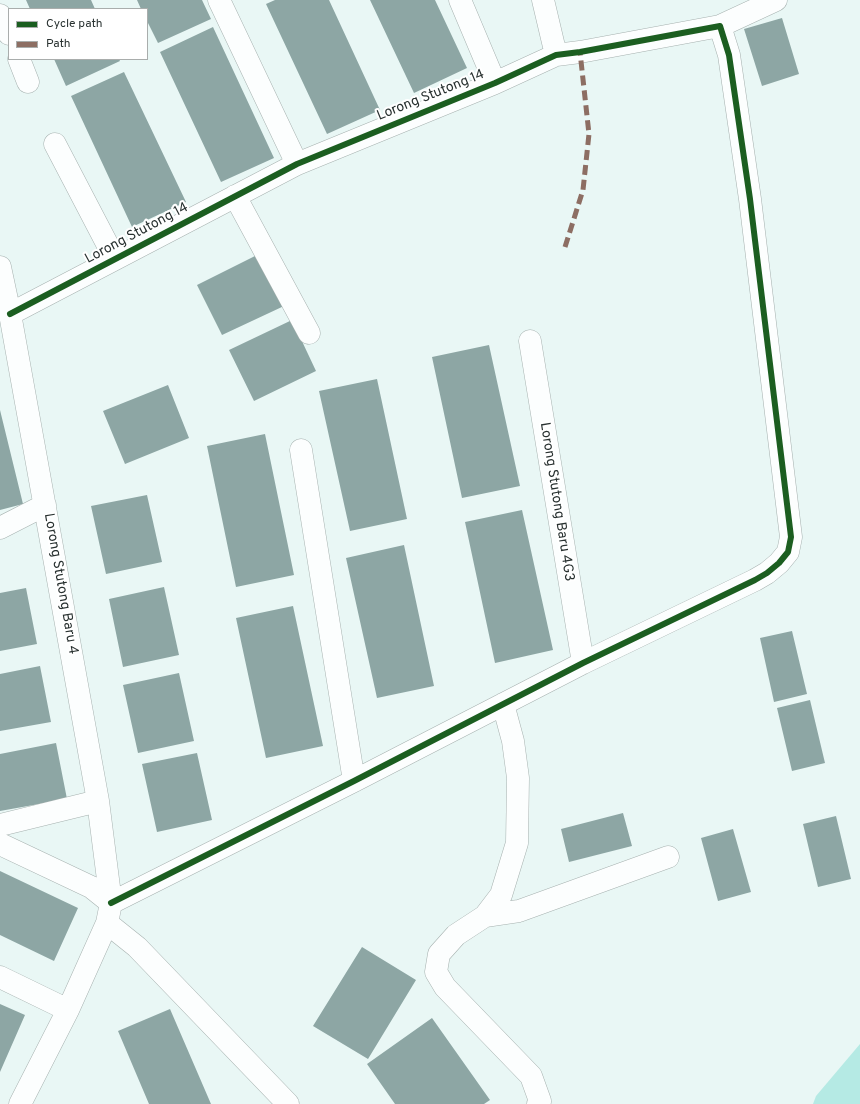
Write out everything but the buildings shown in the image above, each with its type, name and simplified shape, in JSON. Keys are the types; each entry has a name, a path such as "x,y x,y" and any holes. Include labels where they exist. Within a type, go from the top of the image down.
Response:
{"street":[{"path":"219,0 297,164"},
{"path":"460,0 495,83"},
{"path":"543,0 556,55"},
{"name":"Lorong Stutong 14","path":"10,314 297,164 495,83 556,55 580,52 720,26 776,0"},
{"path":"0,15 8,32"},
{"path":"20,1104 68,1010 109,913 354,781 503,704 583,663 755,580 767,573 779,563 788,552 791,537 750,200 729,55 720,26"},
{"path":"19,60 28,82"},
{"path":"55,144 115,259"},
{"path":"236,196 309,332"},
{"name":"Lorong Stutong Baru 4","path":"0,267 10,314 98,801 109,913"},
{"name":"Lorong Stutong Baru 4G3","path":"530,341 583,663"},
{"path":"301,450 354,781"},
{"path":"0,528 45,505"},
{"path":"503,704 513,741 518,778 517,843 501,895 485,916 456,934 439,954 436,972 445,987 531,1076 540,1101 538,1104"},
{"path":"0,825 98,801"},
{"path":"0,844 91,887 109,913 137,947 288,1104"},
{"path":"485,916 519,911 668,857"},
{"path":"0,977 68,1010"}],"shaded area":[{"path":"860,1044 860,1104 813,1104 816,1096"}],"marked path":[{"path":"565,247 583,190 589,134 580,52"}],"cycle path":[{"path":"10,314 297,164 495,83 556,55 580,52 720,26 729,55 750,199 791,537 788,552 779,563 767,573 755,580 583,663 354,781 111,903"}]}
